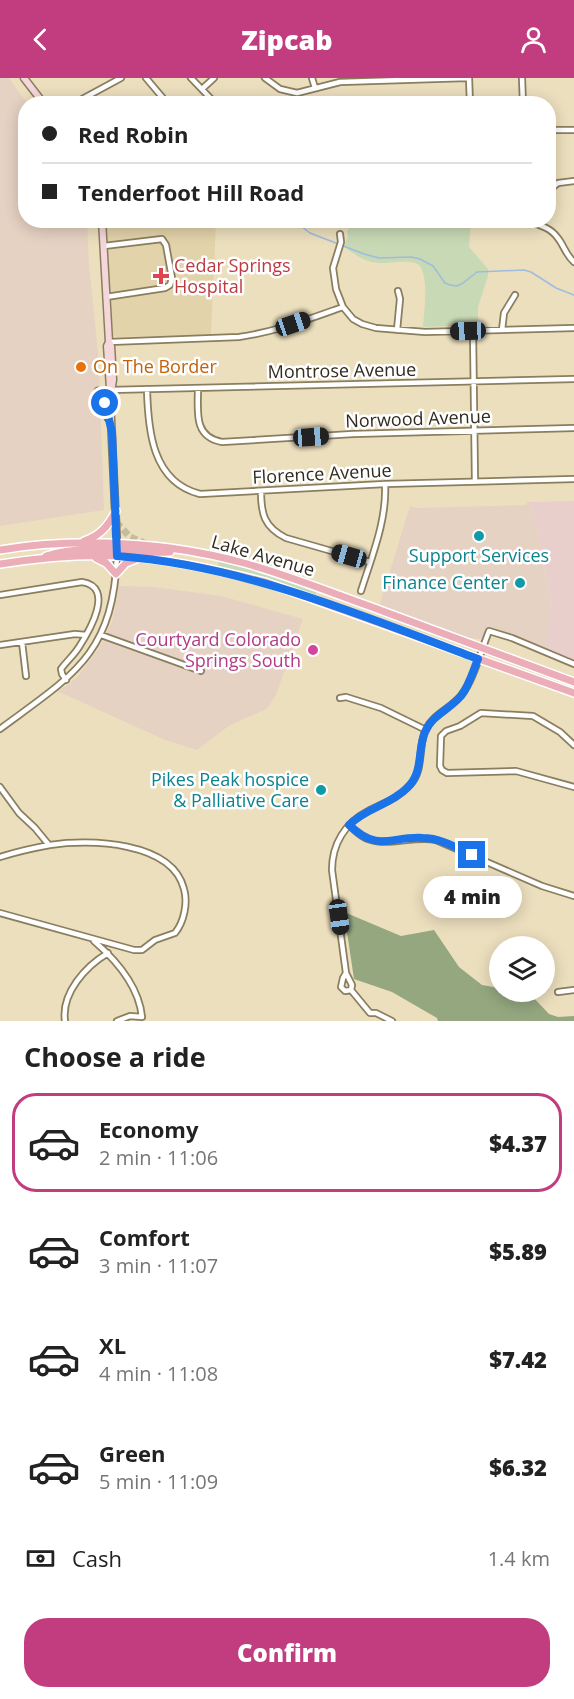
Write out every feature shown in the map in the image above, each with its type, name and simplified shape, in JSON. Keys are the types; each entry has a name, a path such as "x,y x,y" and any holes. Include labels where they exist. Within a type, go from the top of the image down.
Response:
{"main road":[{"path":"79,543 102,532 116,512"},
{"name":"Lake Avenue","path":"0,550 79,543 117,550 141,558 199,567 265,582 574,693"},
{"path":"33,560 69,550 117,550"},
{"name":"Lake Avenue","path":"0,564 87,557 117,550 179,550 242,562 574,682"},
{"path":"87,557 97,558 106,563 116,574 126,563 141,558"}],"street":[{"path":"24,78 38,96"},
{"path":"88,96 121,78"},
{"path":"146,78 161,96"},
{"path":"191,78 209,96"},
{"path":"202,89 214,78"},
{"path":"265,78 275,87 286,92 297,93 348,81 468,78 469,96"},
{"path":"312,78 315,88"},
{"path":"522,78 523,96"},
{"path":"556,130 574,130"},
{"path":"556,184 574,181"},
{"path":"0,729 66,680 87,657 101,635 112,603 117,550 103,228"},
{"path":"547,228 555,234 565,253 574,262"},
{"path":"340,234 341,242 333,274 336,289 343,307 353,319 362,324 376,328 425,332 574,328"},
{"path":"104,246 162,239 166,245 172,278 170,285 165,288 106,297"},
{"path":"559,257 565,253"},
{"path":"397,330 400,299 398,291"},
{"path":"502,330 504,313 515,295"},
{"path":"109,342 231,338 293,324 343,307"},
{"path":"565,321 565,328"},
{"path":"358,331 362,324"},
{"path":"473,331 474,481"},
{"name":"Montrose Avenue","path":"110,390 574,379"},
{"name":"Norwood Avenue","path":"198,388 201,429 207,436 222,442 353,434 574,428"},
{"name":"Florence Avenue","path":"147,389 149,422 163,467 173,481 189,490 206,494 386,484 574,479"},
{"path":"98,391 105,403 112,432"},
{"path":"361,591 385,510 386,484"},
{"path":"261,491 264,516 276,533 286,538 370,562"},
{"path":"0,595 82,582 91,584 97,589 99,602 86,635 61,669 66,680"},
{"path":"44,588 45,597"},
{"path":"370,1014 351,990 352,982 346,973 332,864 338,841 349,825 364,813 390,802 410,786 418,772 426,730 432,720 457,701 465,691 489,631 574,664"},
{"path":"0,645 75,634 86,635"},
{"path":"101,635 201,671"},
{"path":"22,642 26,676"},
{"path":"340,698 346,696 381,708 426,730"},
{"path":"574,745 560,732 538,718 526,714 479,713 460,726 446,731 440,739 440,766 447,773 516,771 574,787"},
{"path":"0,787 19,813 48,845"},
{"path":"349,825 370,840 419,838 436,840 542,886 574,896"},
{"path":"0,857 48,845 105,843 141,851 168,864 183,885 185,894 184,910 178,929 171,936 155,940 142,950 134,951 0,913"},
{"path":"92,939 108,954 134,990 141,1007 142,1017"},
{"path":"65,1021 65,1004 72,989 95,962 108,954"},
{"path":"346,973 341,987 345,991 351,990"},
{"path":"558,992 574,990"},
{"path":"366,1020 370,1014"},
{"path":"370,1014 380,1014 393,1021"},
{"path":"117,1021 130,1016 142,1017 148,1021"}],"shaded area":[{"path":"0,78 9,78 22,96 18,96 18,228 87,228 99,363 104,510 0,526"},
{"name":"Cedar Springs Hospital","path":"105,228 216,228 211,335 113,336"},
{"path":"574,501 574,661 545,648 552,608 531,502"},
{"path":"527,502 531,502 552,609 545,648 488,628 481,639 468,638 379,607 410,506 417,508 526,505"},
{"path":"119,586 154,587 221,596 303,619 276,695 267,709 230,725 197,750 165,740 57,691 79,675 99,648 112,622"}],"green space":[{"path":"350,228 470,228 469,247 488,269 478,307 478,325 423,327 425,287 420,266 412,262 373,262 360,257 344,247 348,236 347,231"},
{"path":"217,560 265,573 316,591 316,596 216,566 219,564"},
{"path":"344,912 401,936 434,930 459,967 482,985 489,986 489,1002 538,1002 549,1014 558,1017 574,1016 574,1021 438,1021 437,1018 392,992 354,979"}],"waterway":[{"path":"303,228 310,233 379,258 420,259 433,266 445,283 450,285 457,286 477,272 524,270 574,295"}],"tunnel":[{"path":"116,522 130,537 149,545"}],"place":[{"name":"Cedar Springs Hospital","path":"161,276"},
{"name":"On The Border","path":"81,367"},
{"name":"Support Services","path":"479,536"},
{"name":"Finance Center","path":"520,583"},
{"name":"Courtyard Colorado Springs South","path":"313,650"},
{"name":"Pikes Peak hospice & Palliative Care","path":"321,790"}],"route":[{"path":"105,403 112,432 117,556 218,570 265,582 478,659 465,691 457,701 436,716 426,730 418,772 410,786 390,802 364,813 349,825 370,840 430,838 472,855"}]}
